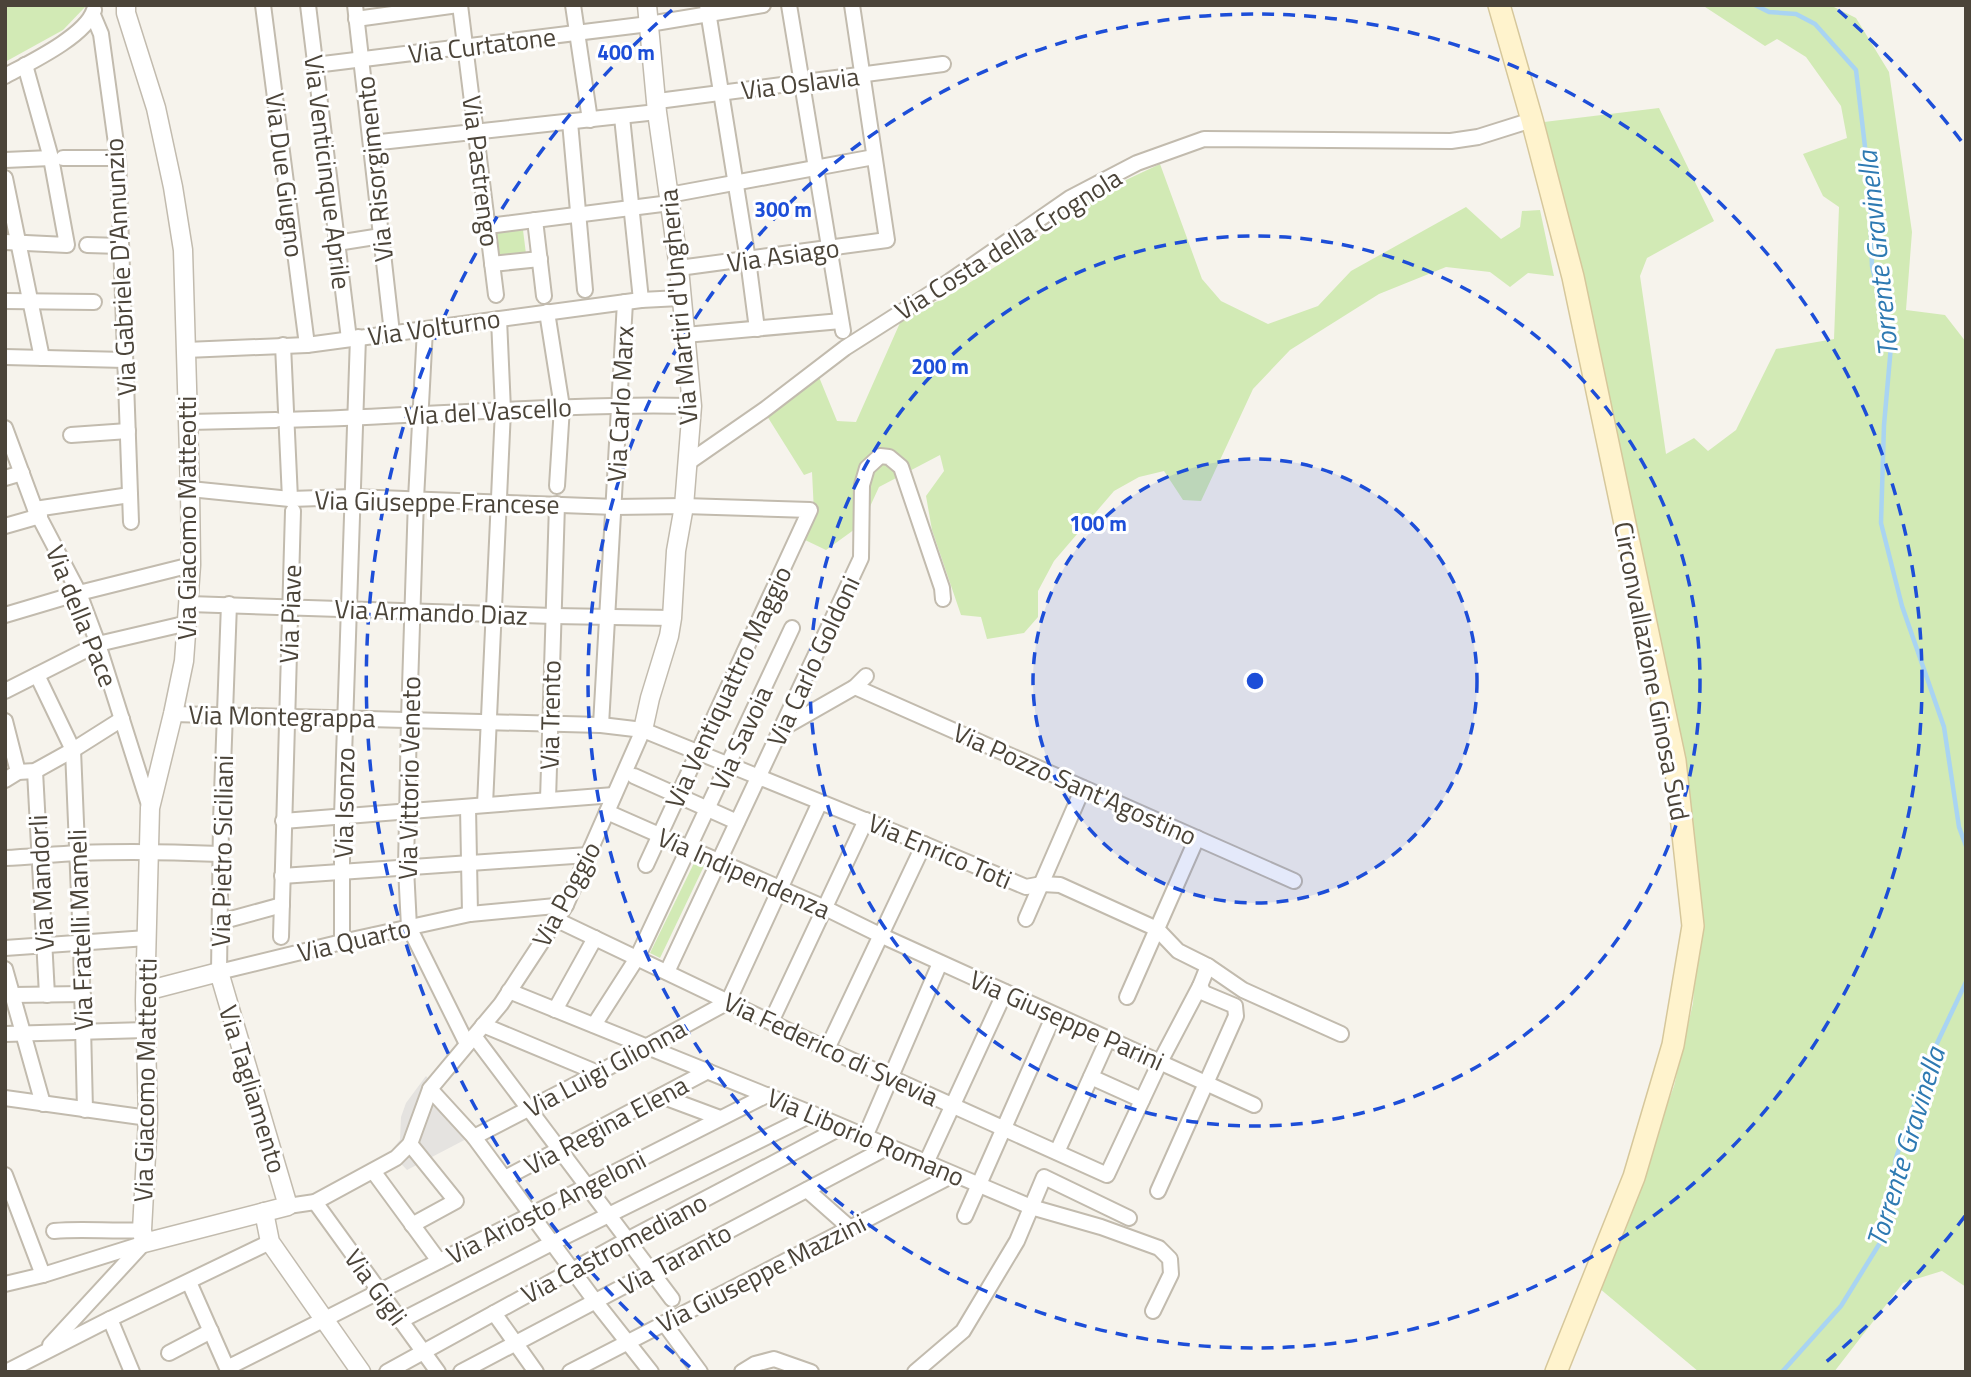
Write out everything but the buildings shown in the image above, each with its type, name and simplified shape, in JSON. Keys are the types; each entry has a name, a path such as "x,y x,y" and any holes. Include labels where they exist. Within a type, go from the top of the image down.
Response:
{"main road":[{"name":"Circonvallazione Ginosa Sud","path":"1499,5 1573,277 1675,761 1693,926 1673,1045 1634,1177 1556,1372"}],"street":[{"name":"Via Giacomo Matteotti","path":"126,5 126,13 156,108 183,250 190,489 191,565 184,661 150,808 146,991 148,1118 143,1237"},
{"name":"Via Due Giugno","path":"263,5 307,345"},
{"name":"Via Venticinque Aprile","path":"307,5 337,243 354,338 357,418"},
{"path":"356,12 459,5"},
{"name":"Via Pastrengo","path":"459,5 496,295"},
{"path":"573,5 590,120"},
{"name":"Via Martiri d'Ungheria","path":"643,730 672,618 676,551 689,462 692,406 679,268 657,106 647,5"},
{"name":"Via Curtatone","path":"315,65 649,24 708,10 763,5"},
{"path":"685,335 842,326 789,5"},
{"path":"488,226 632,208 735,182 874,157 852,5"},
{"path":"5,75 80,32 94,10"},
{"name":"Via Gabriele D'Annunzio","path":"94,10 101,34 118,158 131,522"},
{"path":"708,10 757,329"},
{"name":"Via Risorgimento","path":"356,12 392,333"},
{"name":"Via Oslavia","path":"371,143 622,117 657,106 720,93 943,64"},
{"path":"12,243 67,244 57,158 25,65"},
{"path":"622,117 641,300"},
{"name":"Via Costa della Crognola","path":"689,462 764,410 845,348 950,281 1070,198 1137,163 1204,139 1451,141 1478,137 1532,120"},
{"path":"570,122 585,290"},
{"name":"Via Asiago","path":"679,268 887,240 874,157"},
{"path":"5,160 118,158"},
{"path":"5,178 12,243 43,358"},
{"path":"535,220 544,296"},
{"path":"337,243 382,236"},
{"path":"87,245 121,246"},
{"path":"492,264 540,259"},
{"name":"Via Volturno","path":"186,350 307,345 625,302 680,298"},
{"path":"5,302 94,302"},
{"name":"Via Carlo Marx","path":"601,725 625,302"},
{"path":"547,312 562,407 557,486"},
{"path":"485,805 503,410 499,319"},
{"name":"Via Vittorio Veneto","path":"425,329 409,719 406,867 409,928 474,1035 672,1299"},
{"name":"Via Piave","path":"281,937 291,505 282,420 284,345"},
{"path":"5,357 125,360"},
{"name":"Via del Vascello","path":"189,422 357,418 621,405 692,406"},
{"name":"Via Isonzo","path":"342,942 342,817 357,418"},
{"name":"Via della Pace","path":"5,428 38,512 79,593 150,808"},
{"path":"71,435 128,431"},
{"name":"Via Carlo Goldoni","path":"667,972 861,558 862,485 867,468 880,456 889,457 901,467 942,588 943,599"},
{"path":"5,478 22,473"},
{"name":"Via Giuseppe Francese","path":"190,489 291,505 352,497 615,507 810,510"},
{"path":"5,526 38,512 130,495"},
{"name":"Via Trento","path":"548,800 557,504"},
{"name":"Via Ventiquattro Maggio","path":"646,865 810,510"},
{"path":"5,615 191,565"},
{"name":"Via Armando Diaz","path":"189,604 672,618"},
{"name":"Via Pietro Siciliani","path":"219,972 220,854 229,604"},
{"path":"5,691 98,644 188,623"},
{"name":"Via Savoia","path":"637,958 793,628"},
{"path":"37,675 73,750"},
{"path":"783,728 855,687 866,676"},
{"name":"Via Pozzo Sant'Agostino","path":"855,687 1294,881"},
{"name":"Via Montegrappa","path":"173,714 601,725 643,730"},
{"path":"5,721 11,776 34,771 122,719"},
{"name":"Via Enrico Toti","path":"643,730 1026,887 1059,885 1157,929 1178,951 1208,966 1243,990 1341,1034"},
{"name":"Via Poggio","path":"430,1089 509,991 566,905 643,730"},
{"name":"Via Fratelli Mameli","path":"73,750 85,1110"},
{"name":"Via Mandorli","path":"34,771 47,995"},
{"path":"635,776 737,822"},
{"path":"1026,919 1083,788"},
{"path":"283,821 614,795"},
{"path":"728,1002 820,802"},
{"path":"468,807 470,914"},
{"name":"Via Indipendenza","path":"607,812 880,935"},
{"path":"771,1022 866,820"},
{"path":"1127,998 1197,838"},
{"path":"827,1049 924,844"},
{"path":"5,858 149,851 220,854"},
{"path":"282,876 588,855"},
{"path":"220,922 282,905"},
{"name":"Via Quarto","path":"146,991 342,942 470,914 566,905"},
{"name":"Via Federico di Svevia","path":"556,920 827,1049 1107,1175 1142,1100"},
{"name":"Via Giuseppe Parini","path":"880,935 1254,1105"},
{"path":"5,948 147,938"},
{"path":"555,1010 595,938"},
{"path":"594,1025 637,958"},
{"path":"865,1137 940,963"},
{"path":"1091,1077 1142,1100 1208,966"},
{"path":"5,969 43,1104"},
{"name":"Via Tagliamento","path":"219,972 288,1206"},
{"path":"1158,1191 1236,1016 1235,1006 1204,993 1200,986"},
{"name":"Via Liborio Romano","path":"509,991 813,1114 1031,1208 1101,1227 1159,1248 1170,1259 1171,1274 1153,1311"},
{"path":"926,1163 1004,992"},
{"path":"13,995 83,994"},
{"name":"Via Luigi Glionna","path":"474,1138 728,1002"},
{"path":"965,1216 1054,1015"},
{"path":"5,1034 146,1030"},
{"path":"474,1035 598,1073"},
{"path":"1057,1152 1108,1039"},
{"name":"Via Regina Elena","path":"505,1178 708,1071"},
{"path":"5,1084 8,1099 148,1118"},
{"path":"5,1284 43,1275 143,1237 315,1202 396,1158 411,1144 430,1089 474,1138 651,1372"},
{"name":"Via Ariosto Angeloni","path":"211,1331 227,1368 767,1095"},
{"path":"660,1096 720,1118"},
{"path":"400,1321 552,1242 813,1114"},
{"name":"Via Castromediano","path":"387,1372 627,1240 842,1127"},
{"path":"411,1144 456,1201 412,1225"},
{"name":"Via Taranto","path":"461,1372 888,1147"},
{"path":"373,1171 439,1261"},
{"path":"5,1175 43,1275"},
{"name":"Via Giuseppe Mazzini","path":"570,1372 953,1175"},
{"path":"915,1372 963,1331 1017,1241 1045,1177 1129,1218"},
{"path":"807,1191 850,1228"},
{"name":"Via Gigli","path":"315,1202 438,1372"},
{"path":"264,1212 270,1242 360,1372"},
{"path":"54,1231 77,1228 143,1237"},
{"path":"42,1353 143,1237"},
{"path":"6,1372 270,1242"},
{"path":"169,1353 211,1331 189,1282"},
{"path":"494,1313 536,1372"},
{"path":"110,1319 132,1372"},
{"path":"664,1323 700,1372"},
{"path":"742,1372 755,1364 774,1359 811,1372"}],"green space":[{"path":"5,5 87,5 63,30 5,62"},
{"path":"1702,5 1830,5 1856,18 1889,72 1912,232 1906,310 1945,315 1966,342 1966,1287 1942,1271 1903,1283 1834,1372 1699,1372 1599,1288 1674,1086 1693,1003 1699,908 1680,757 1544,122 1659,108 1714,221 1647,258 1640,276 1666,454 1694,438 1708,451 1736,430 1776,349 1834,339 1839,207 1823,196 1803,154 1847,138 1841,106 1806,57 1777,39 1765,46"},
{"path":"1160,164 1202,279 1221,301 1268,324 1318,306 1351,271 1466,207 1501,239 1520,227 1522,211 1540,210 1554,276 1528,273 1510,287 1490,272 1446,267 1379,294 1290,350 1253,389 1201,501 1183,500 1164,471 1139,477 1114,491 1054,561 1038,591 1038,617 1024,633 987,639 981,617 961,615 932,530 926,496 944,471 940,455 879,487 862,524 826,550 803,539 814,512 812,472 804,475 767,416 819,377 837,421 856,422 903,316 943,299 1029,246 1079,202"},
{"path":"523,230 526,254 499,258 496,233"},
{"path":"696,859 705,864 660,958 650,953"}],"shaded area":[{"path":"426,1076 474,1135 407,1170 390,1152 400,1140 401,1117 406,1103"}],"waterway":[{"name":"Torrente Gravinella","path":"1755,5 1769,12 1796,14 1815,24 1856,70 1869,181 1872,266 1891,346 1884,425 1881,523 1902,606 1944,727 1959,827 1966,846"},
{"name":"Torrente Gravinella","path":"1782,1372 1841,1306 1883,1238 1896,1158 1931,1056 1966,982"}]}
